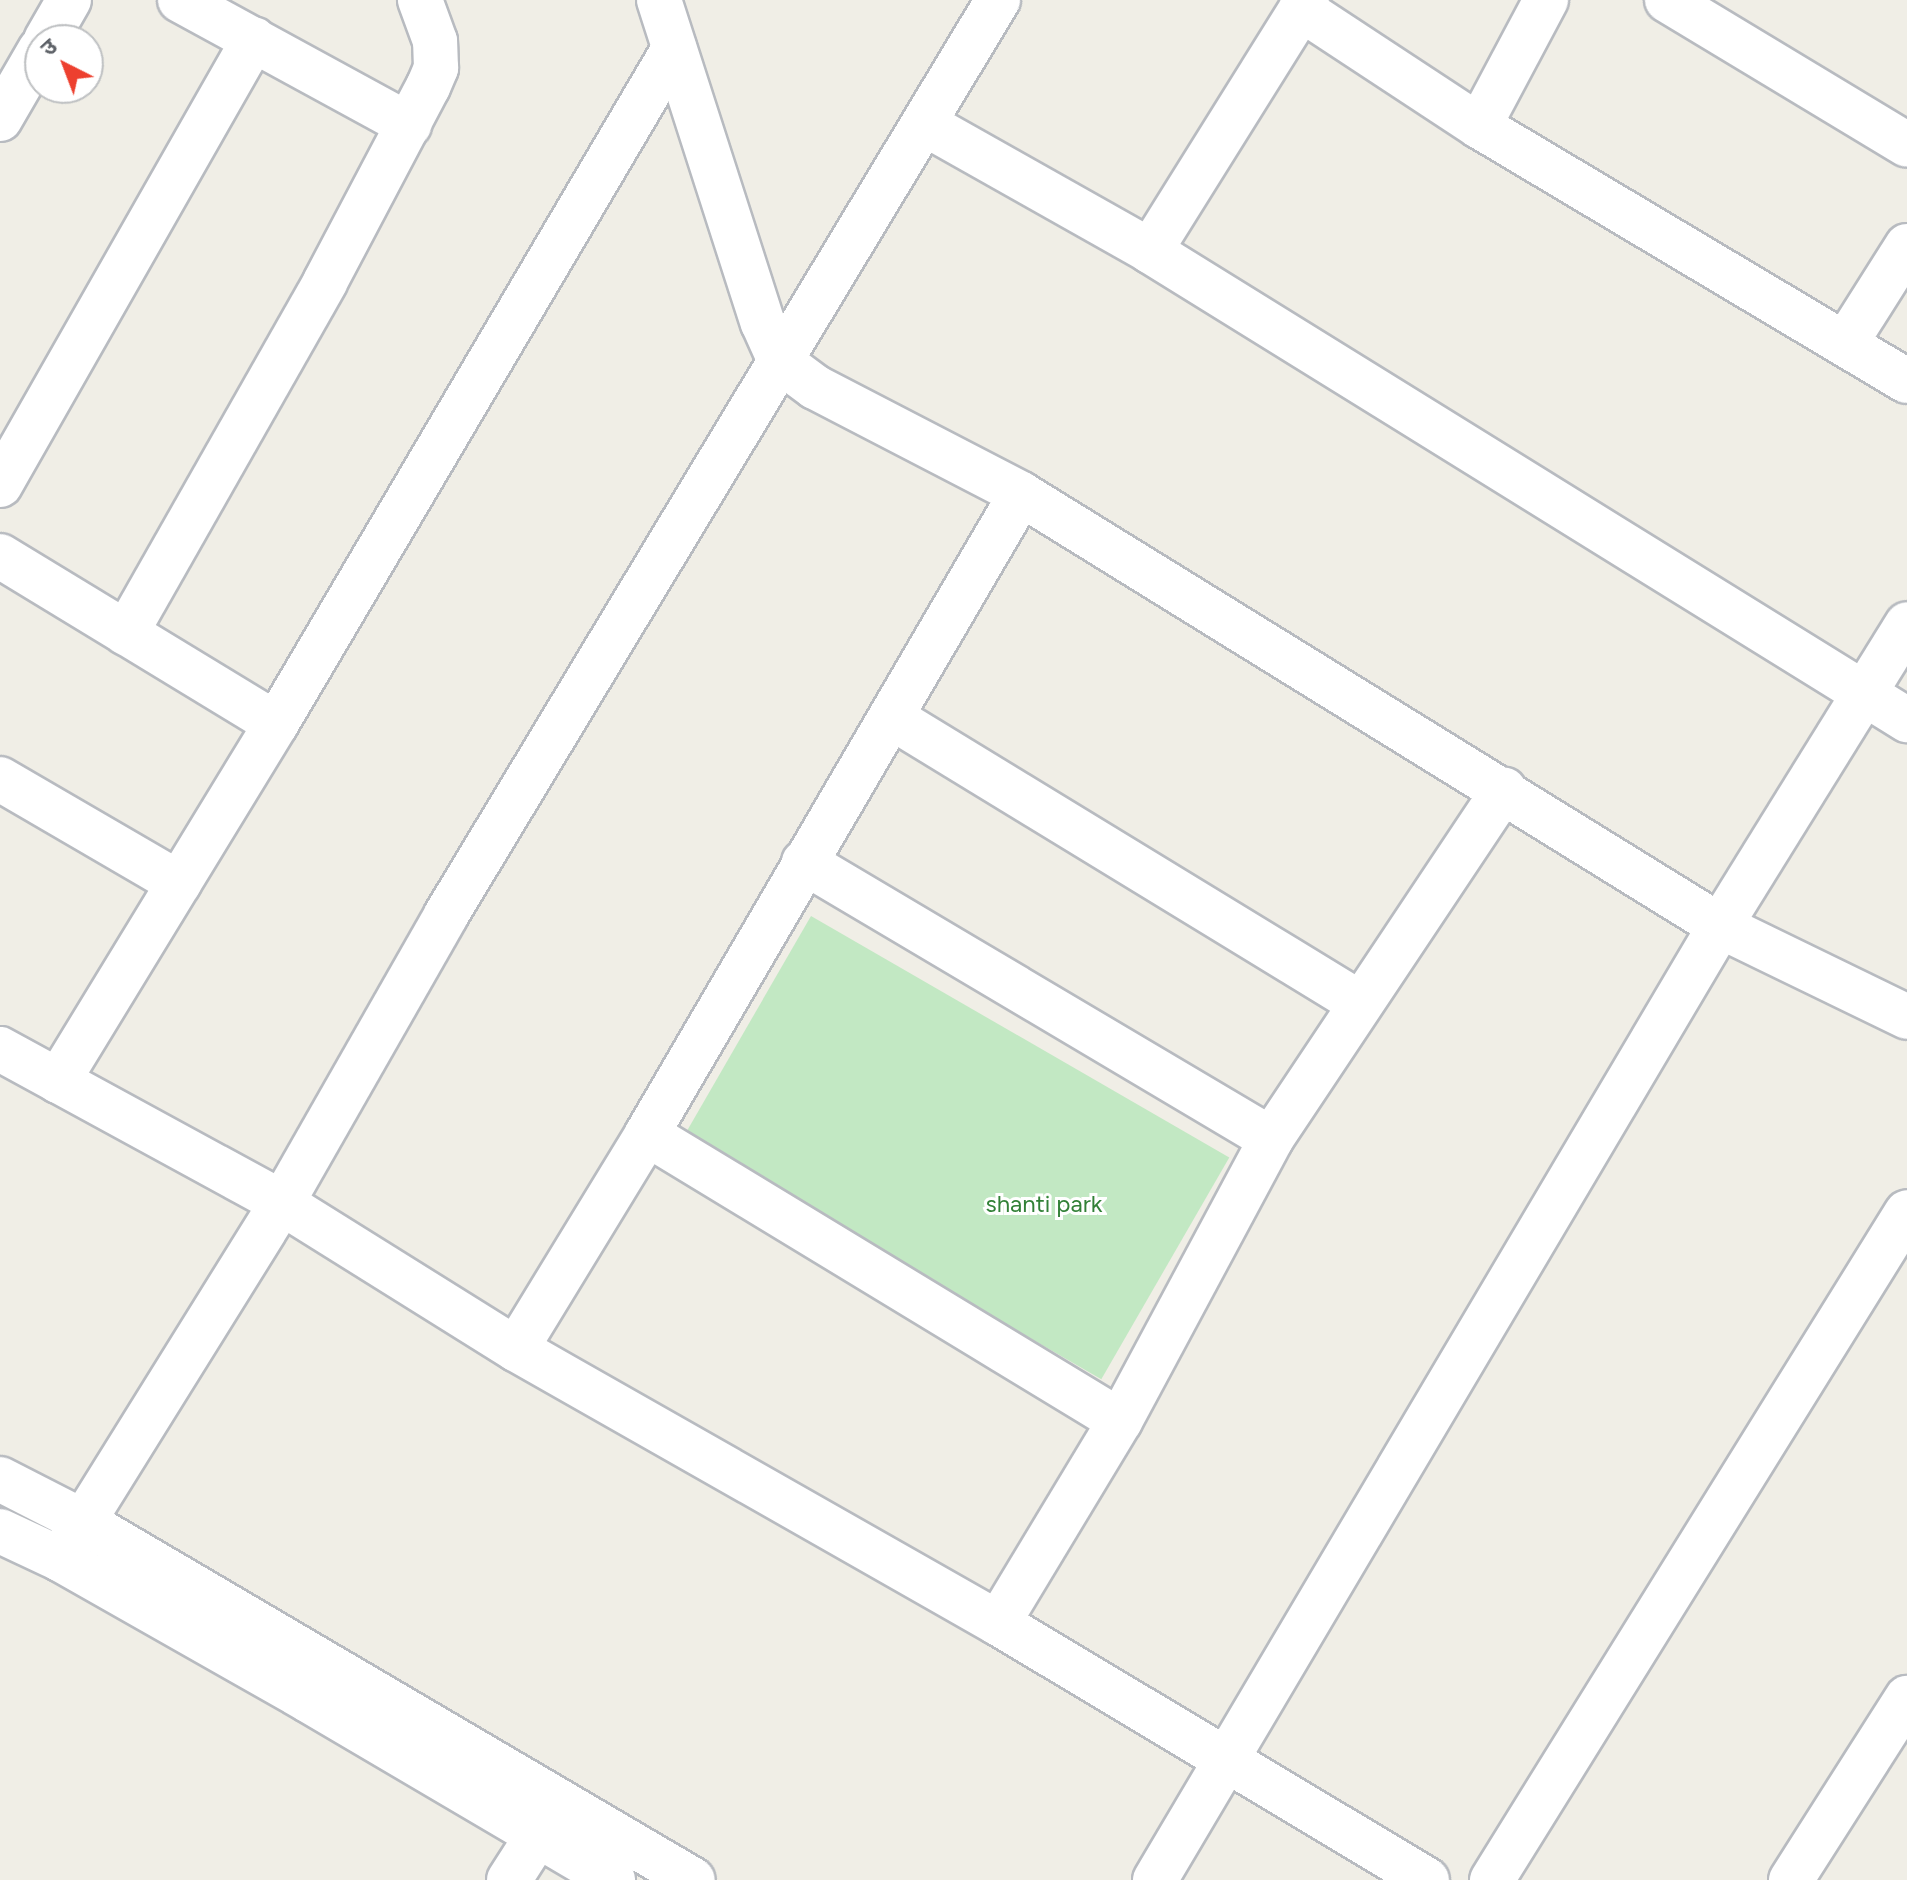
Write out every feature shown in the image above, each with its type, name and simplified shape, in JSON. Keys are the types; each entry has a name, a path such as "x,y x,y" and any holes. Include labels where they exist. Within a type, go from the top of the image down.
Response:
{"street":[{"path":"55,24 69,0"},
{"path":"180,0 409,125"},
{"path":"126,633 409,125 436,68 435,41 420,0"},
{"path":"659,0 763,323 780,361 815,387 1021,494 1504,789 1720,926 1907,1017"},
{"path":"60,1559 282,1203 454,901 998,0"},
{"path":"1479,126 1546,0"},
{"path":"1667,0 1907,145"},
{"path":"1150,251 1304,5 1479,126 1907,381"},
{"path":"0,485 254,39"},
{"path":"58,1081 276,724 674,49"},
{"path":"0,119 24,78"},
{"path":"925,124 1150,251 1907,720"},
{"path":"1845,344 1907,246"},
{"path":"516,1349 647,1134 1021,494"},
{"path":"0,556 276,724"},
{"path":"1155,1880 1720,926 1907,624"},
{"path":"891,717 1358,1002"},
{"path":"0,779 179,883"},
{"path":"998,1623 1120,1421 1271,1139 1358,1002 1504,789"},
{"path":"804,862 1271,1139"},
{"path":"0,1049 282,1203 516,1349 998,1623 1224,1762 1427,1880"},
{"path":"647,1134 1120,1421"},
{"path":"1492,1880 1907,1212"},
{"path":"0,1479 84,1522 693,1880"},
{"path":"0,1531 60,1559 613,1880"},
{"path":"1791,1880 1907,1698"},
{"path":"509,1880 559,1800"}],"green space":[{"name":"shanti park","path":"811,916 1229,1158 1101,1379 683,1138"}]}
